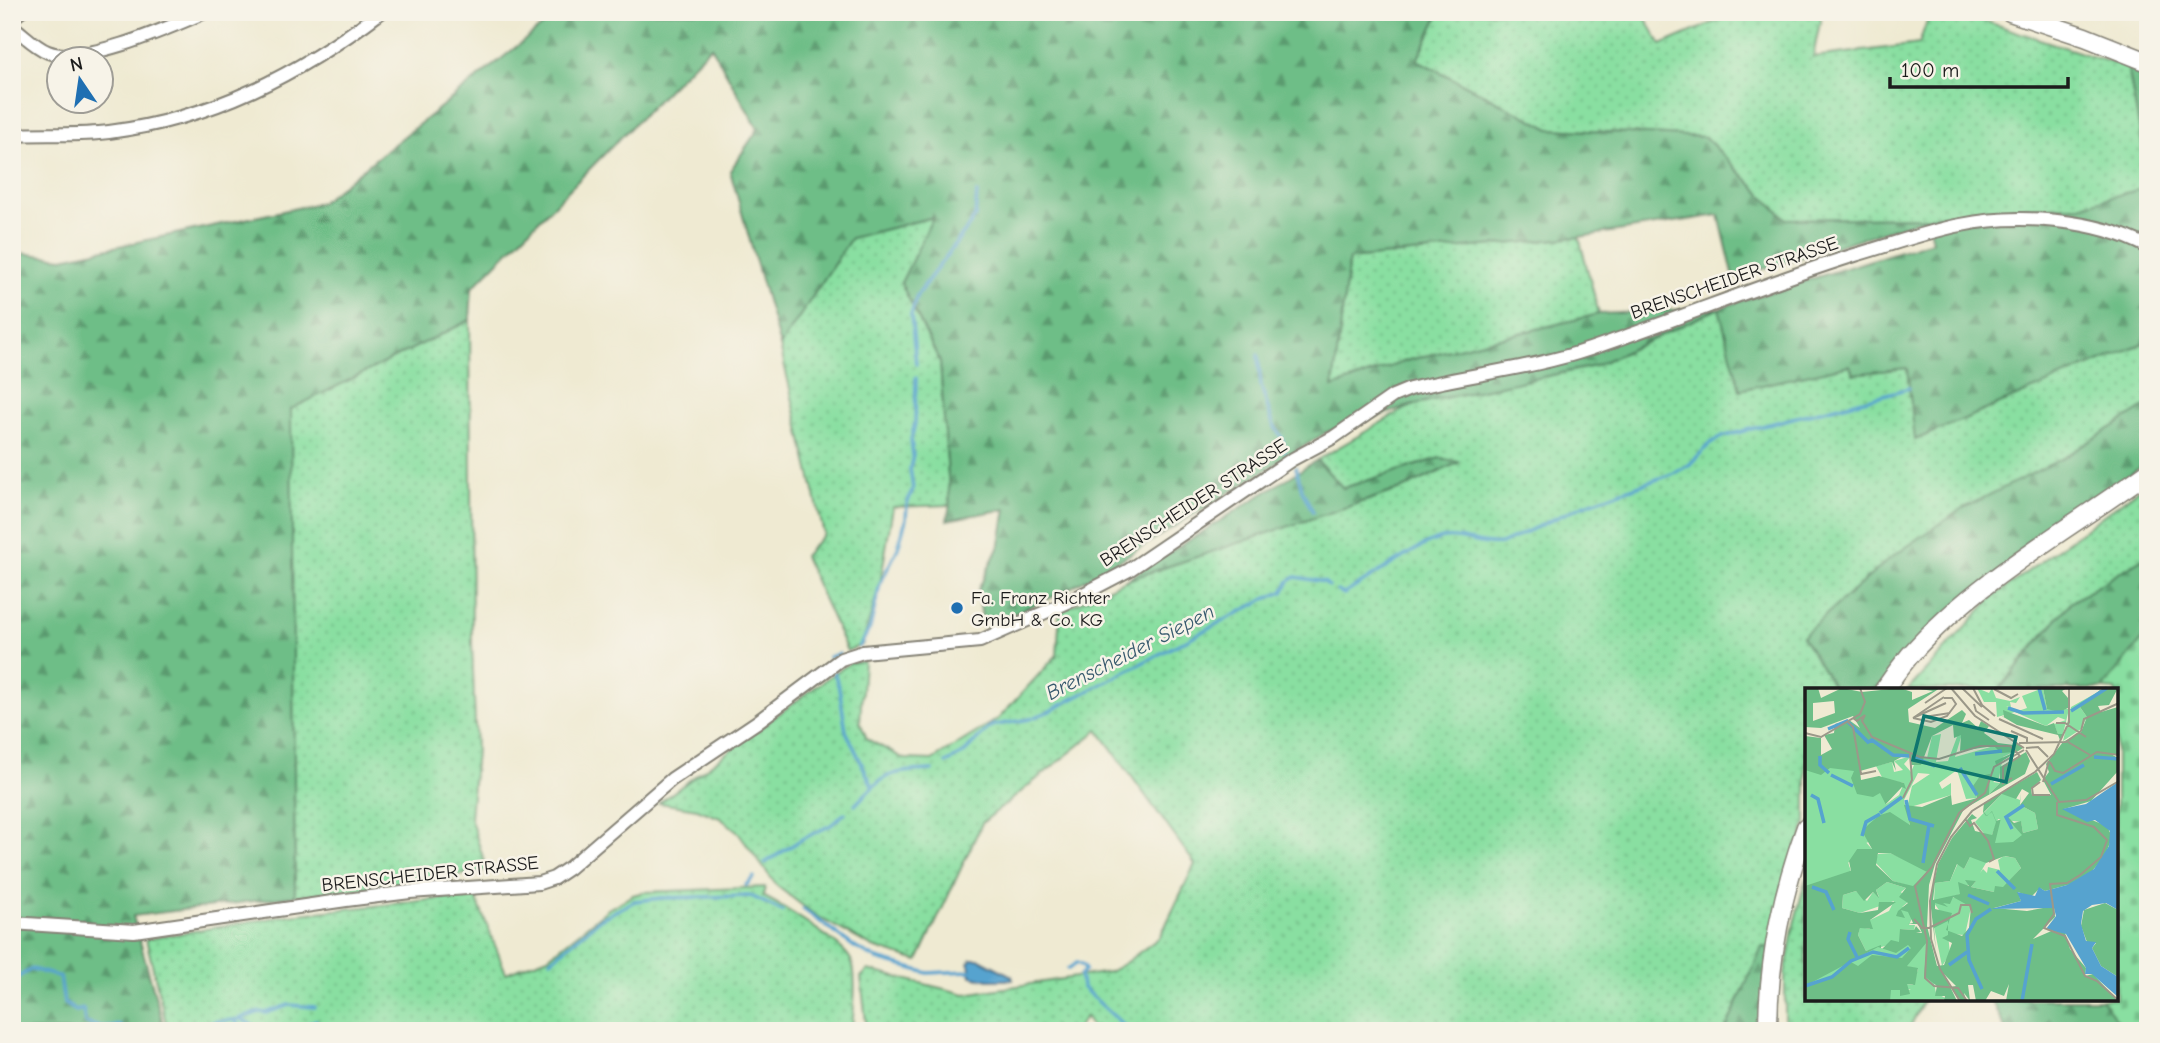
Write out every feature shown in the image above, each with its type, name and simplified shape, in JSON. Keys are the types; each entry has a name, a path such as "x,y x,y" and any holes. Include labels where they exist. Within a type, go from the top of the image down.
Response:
{"main road":[{"path":"2010,12 2148,62"},
{"path":"1885,688 1910,655 1986,586 2148,472"},
{"path":"1768,1031 1773,953 1780,912 1805,833"}],"street":[{"path":"12,18 20,12"},
{"path":"12,26 44,51 58,55 82,53 120,44 205,12"},
{"path":"12,135 111,131 144,125 242,97 326,51 381,12"},
{"name":"BRENSCHEIDER STRASSE","path":"12,923 134,932 372,897 539,883 554,878 569,868 672,779 757,722 841,659 863,652 980,641 1068,603 1129,570 1291,460 1334,437 1394,396 1410,389 1538,364 1589,349 1810,269 1964,224 2006,220 2059,221 2103,230 2148,247"}],"green space":[{"path":"560,12 1440,12 1417,60 1550,129 1705,137 1786,219 1927,217 2019,208 2079,206 2148,187 2148,341 1915,440 1907,368 1853,374 1850,365 1740,390 1719,308 1595,366 1420,403 1327,432 1122,559 1059,594 983,627 978,590 1000,544 1006,509 947,520 950,505 940,362 901,283 933,217 851,238 780,346 730,171 758,129 711,46 472,288 470,320 291,409 295,896 133,916 165,1031 12,1031 12,252 63,258 320,203","holes":["1719,215 1734,278 1927,218 1932,241 1719,308 1599,314 1409,360 1333,387 1349,259 1579,237"]},
{"path":"1440,12 1642,12 1661,45 1738,12 1822,12 1813,57 1919,44 1930,12 1957,12 2128,68 2148,173 2148,187 2079,206 2019,208 1927,217 1786,219 1705,137 1550,129 1417,60"},
{"path":"2128,68 2148,77 2148,173"},
{"path":"934,217 901,283 940,362 950,505 893,507 880,584 862,645 847,651 804,556 824,534 780,346 851,238"},
{"path":"1579,237 1599,314 1409,360 1333,388 1348,259"},
{"path":"1719,308 1850,365 1853,374 1907,368 1916,439 2148,341 2148,405 2063,458 1802,636 1834,688 1805,688 1805,827 1771,948 1762,947 1725,1031 1093,1031 1086,1016 1075,1031 867,1031 861,977 868,970 965,994 1109,972 1160,937 1195,864 1098,730 982,823 918,961 873,947 816,916 777,886 736,830 720,818 697,809 659,803 850,663 864,661 860,722 867,739 904,759 932,760 998,719 1057,655 1060,611 1124,581 1407,487 1458,463 1440,458 1343,488 1317,460 1403,410 1420,403 1595,366"},
{"path":"470,320 472,643 476,751 470,817 487,870 408,885 295,896 290,409"},
{"path":"2148,405 2148,462 2055,526 1877,688 1834,688 1802,636 1889,559 1963,508 2063,458"},
{"path":"1440,458 1459,462 1407,487 1124,581 1317,460 1343,488"},
{"path":"2148,482 2148,555 2070,603 2000,688 1910,688 1992,598"},
{"path":"2148,555 2148,633 2103,688 2001,688 2070,603"},
{"path":"2148,633 2148,1031 2126,1031 2103,1001 2118,1001 2118,688 2103,688"},
{"path":"1805,882 1805,1001 1923,1001 1908,1031 1785,1031 1785,974"},
{"path":"765,887 763,896 825,935 851,960 855,984 852,1031 168,1031 146,939 290,915 475,895 506,973 548,957 608,909 633,895 644,892"},
{"path":"1762,947 1771,948 1772,1031 1725,1031"},
{"path":"1992,1001 2103,1001 2126,1031 2006,1031"}],"water":[{"path":"972,959 980,959 1012,976 1013,980 989,980 971,976 969,963"}],"waterway":[{"path":"916,364 911,315 917,295 975,217 977,193"},
{"path":"1258,355 1261,386 1285,451"},
{"path":"859,647 870,628 880,584 898,548 907,504 913,489 910,468 913,455 911,440 915,423 916,378"},
{"name":"Brenscheider Siepen","path":"1337,591 1344,594 1408,554 1443,538 1501,544 1583,505 1672,474 1689,465 1711,443 1722,437 1909,388"},
{"path":"1296,467 1302,490 1313,512"},
{"name":"Brenscheider Siepen","path":"946,763 963,754 991,726 1030,719 1050,711 1283,592 1289,581 1296,577 1324,582 1329,586"},
{"path":"829,657 839,654"},
{"path":"834,672 846,731 873,787"},
{"name":"Brenscheider Siepen","path":"855,805 874,786 889,776 932,770"},
{"name":"Brenscheider Siepen","path":"765,863 802,839 831,825 845,813"},
{"name":"Brenscheider Siepen","path":"746,885 754,877"},
{"name":"Brenscheider Siepen","path":"551,960 600,919 635,901 751,896 782,911"},
{"path":"803,909 856,948 877,959 928,973 970,971"},
{"path":"1068,969 1077,963 1083,966 1085,970 1080,975 1082,987 1130,1031"},
{"name":"Brenscheider Siepen","path":"12,976 18,977 32,969 60,977 64,1003 76,1011 83,1009 85,1023 105,1028 120,1025 121,1031"},
{"path":"235,1020 289,1005 315,1007"},
{"path":"241,1019 263,1031"},
{"name":"Brenscheider Siepen","path":"198,1031 215,1021 235,1020 242,1031"},
{"path":"291,1031 316,1020"},
{"name":"Brenscheider Siepen","path":"145,1031 151,1025 176,1031"},
{"path":"651,1031 689,1025"}],"place":[{"name":"Fa. Franz Richter GmbH & Co. KG","path":"957,608"}]}
